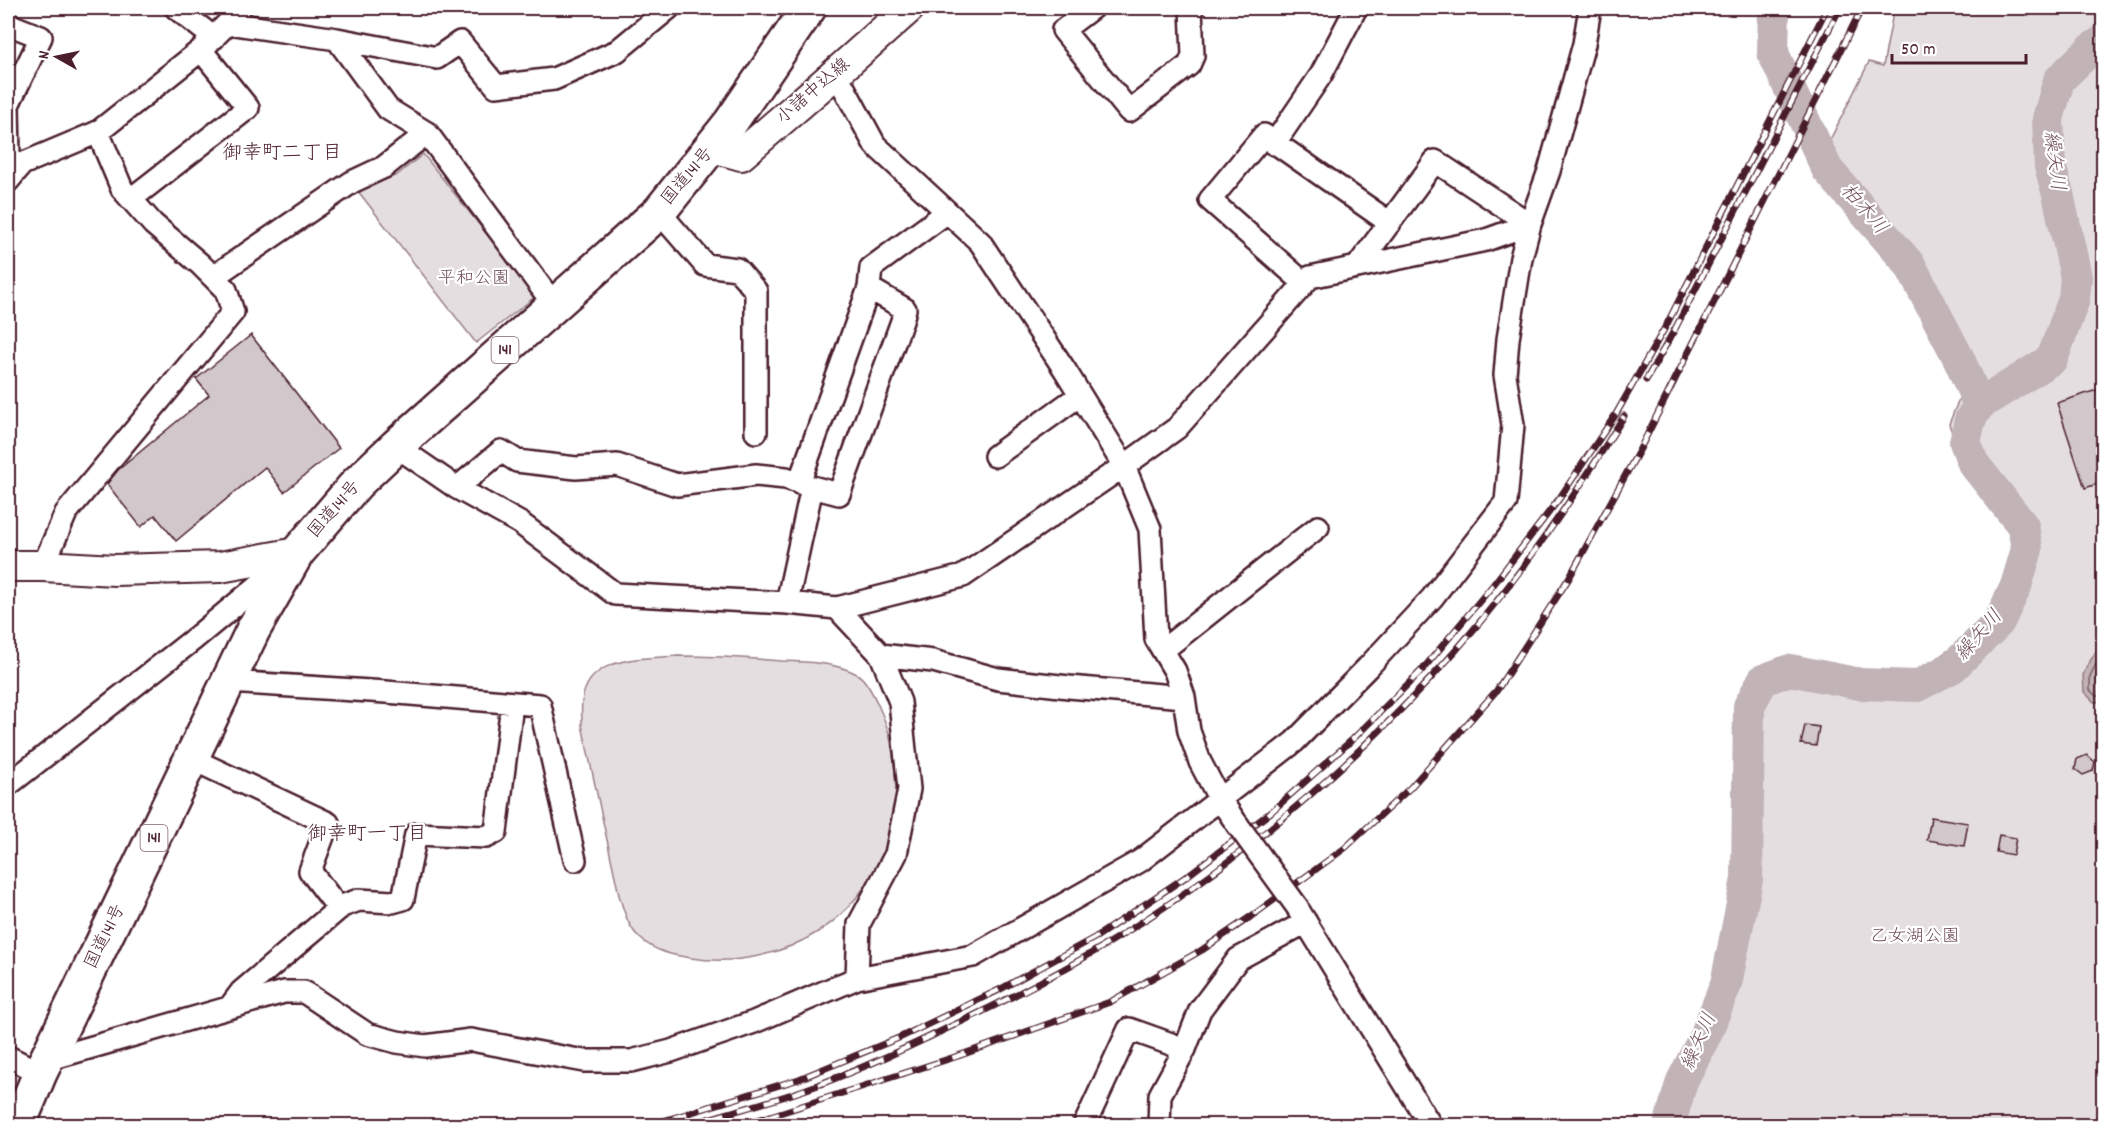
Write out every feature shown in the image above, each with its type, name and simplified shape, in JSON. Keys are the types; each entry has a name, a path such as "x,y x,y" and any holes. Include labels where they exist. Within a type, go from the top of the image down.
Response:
{"highway":[{"name":"国道141号","path":"18,1125 43,1067 253,630 297,553 357,483 396,446 659,212 712,147 809,8"}],"street":[{"path":"176,8 220,30 337,39 437,58 460,42 496,86 554,79 617,51 669,8"},
{"name":"小諸中込線","path":"712,147 741,155 909,8"},
{"path":"1092,8 1063,30 1129,111 1190,66 1193,56 1191,8"},
{"path":"1274,144 1321,75 1356,8"},
{"path":"8,1057 43,1067 284,992 303,992 367,1034 397,1042 425,1047 471,1040 584,1060 631,1061 754,1022 857,978 973,956 1140,861 1294,742 1432,598 1506,502 1513,425 1505,375 1508,339 1521,258 1556,148 1584,44 1590,8"},
{"path":"8,24 41,37 8,105 13,159 8,181"},
{"path":"13,159 98,132 220,30"},
{"path":"131,199 249,108 220,30"},
{"path":"337,39 388,109 427,133 555,306"},
{"path":"837,73 875,145 980,243 1124,466 1150,529 1156,639 1175,671 1184,697 1189,731 1200,762 1219,798 1302,915 1431,1125"},
{"path":"43,566 66,513 232,312 226,290 153,224 122,189 98,132"},
{"path":"213,277 352,182 384,167 427,133"},
{"path":"1304,284 1210,200 1263,135 1390,223"},
{"path":"1357,267 1435,161 1530,225"},
{"path":"659,212 705,265 737,269 756,291 756,432"},
{"path":"787,603 806,485 869,288 871,268 946,213"},
{"path":"396,446 457,488 520,523 615,594 787,603 837,609 963,576 1124,466 1177,428 1310,277 1486,240 1530,225"},
{"path":"457,488 501,451 517,461 576,468 617,465 677,484 756,475 786,478 839,494 905,309 869,288"},
{"path":"995,456 1080,395"},
{"path":"1162,650 1318,527"},
{"path":"8,566 115,570 220,567 297,553"},
{"path":"8,785 194,639 297,553"},
{"path":"837,609 881,655 900,702 909,789 896,854 859,924 857,978"},
{"path":"881,655 933,661 998,679 1184,697"},
{"path":"229,682 540,705 575,860"},
{"path":"229,1008 241,992 342,906 359,900 392,902 403,899 416,834 486,837 496,832 512,704"},
{"path":"192,759 328,823 309,871 339,909"},
{"path":"1159,1125 1160,1095 1185,1049 1200,1010 1238,959 1302,915"},
{"path":"1084,1125 1129,1029 1185,1049"}],"green space":[{"name":"乙女湖公園","path":"1894,8 2103,8 2103,1125 1657,1126 1718,970 1739,842 1736,714 1749,676 1772,667 1805,660 1869,670 1917,673 1969,635 2003,591 2015,546 1992,497 1962,461 1949,424 1961,394 1906,279 1877,237 1817,166 1869,62 1883,66"},
{"name":"平和公園","path":"423,154 536,296 476,343 358,191 397,175"},
{"path":"677,656 811,662 848,670 857,674 868,686 886,726 893,756 896,798 889,840 879,864 858,896 831,923 806,939 775,952 742,959 708,960 658,950 637,935 630,924 619,895 582,725 582,702 586,687 594,675 605,668 633,659"}],"water":[{"path":"2103,599 2103,702 2094,702 2084,692 2083,675 2097,650"}],"building":[{"path":"251,335 339,448 284,492 265,467 176,541 155,515 141,527 107,484 118,470 209,395 196,379"},
{"path":"2103,388 2103,482 2085,488 2057,403"},
{"path":"1805,725 1819,727 1816,746 1801,744"},
{"path":"2087,755 2095,762 2093,771 2083,775 2075,769 2077,759"},
{"path":"1931,817 1968,823 1964,846 1927,840"},
{"path":"1999,835 2016,838 2013,855 1996,852"}],"waterway":[{"name":"柏木川","path":"1774,8 1773,53 1827,169 1910,265 1959,359 1979,405"},
{"name":"繰矢川","path":"1669,1126 1682,1081 1706,1034 1726,984 1747,879 1749,706 1763,680 1790,670 1860,684 1917,686 1953,667 1999,622 2016,586 2027,549 2023,526 1973,463 1965,442 1970,420 1979,405 2052,359 2074,299 2076,277 2050,166 2048,119 2059,80 2091,49 2104,40"}],"railway":[{"path":"647,1126 799,1079 901,1037 999,990 1096,937 1187,876 1271,812 1353,739 1423,669 1493,585 1559,499 1616,414 1667,324 1827,8"},
{"path":"1646,380 1675,329 1840,8"},
{"path":"739,1126 958,1056 1110,1002 1202,950 1256,913 1345,848 1410,788 1497,690 1569,578 1641,447 1862,8"},
{"path":"685,1126 787,1096 840,1077 990,1008 1102,947 1147,919 1233,857 1316,790 1355,754 1457,649 1484,618 1558,519 1624,416"}],"district":[{"name":"御幸町二丁目","path":"282,154"},
{"name":"御幸町一丁目","path":"367,835"}]}
